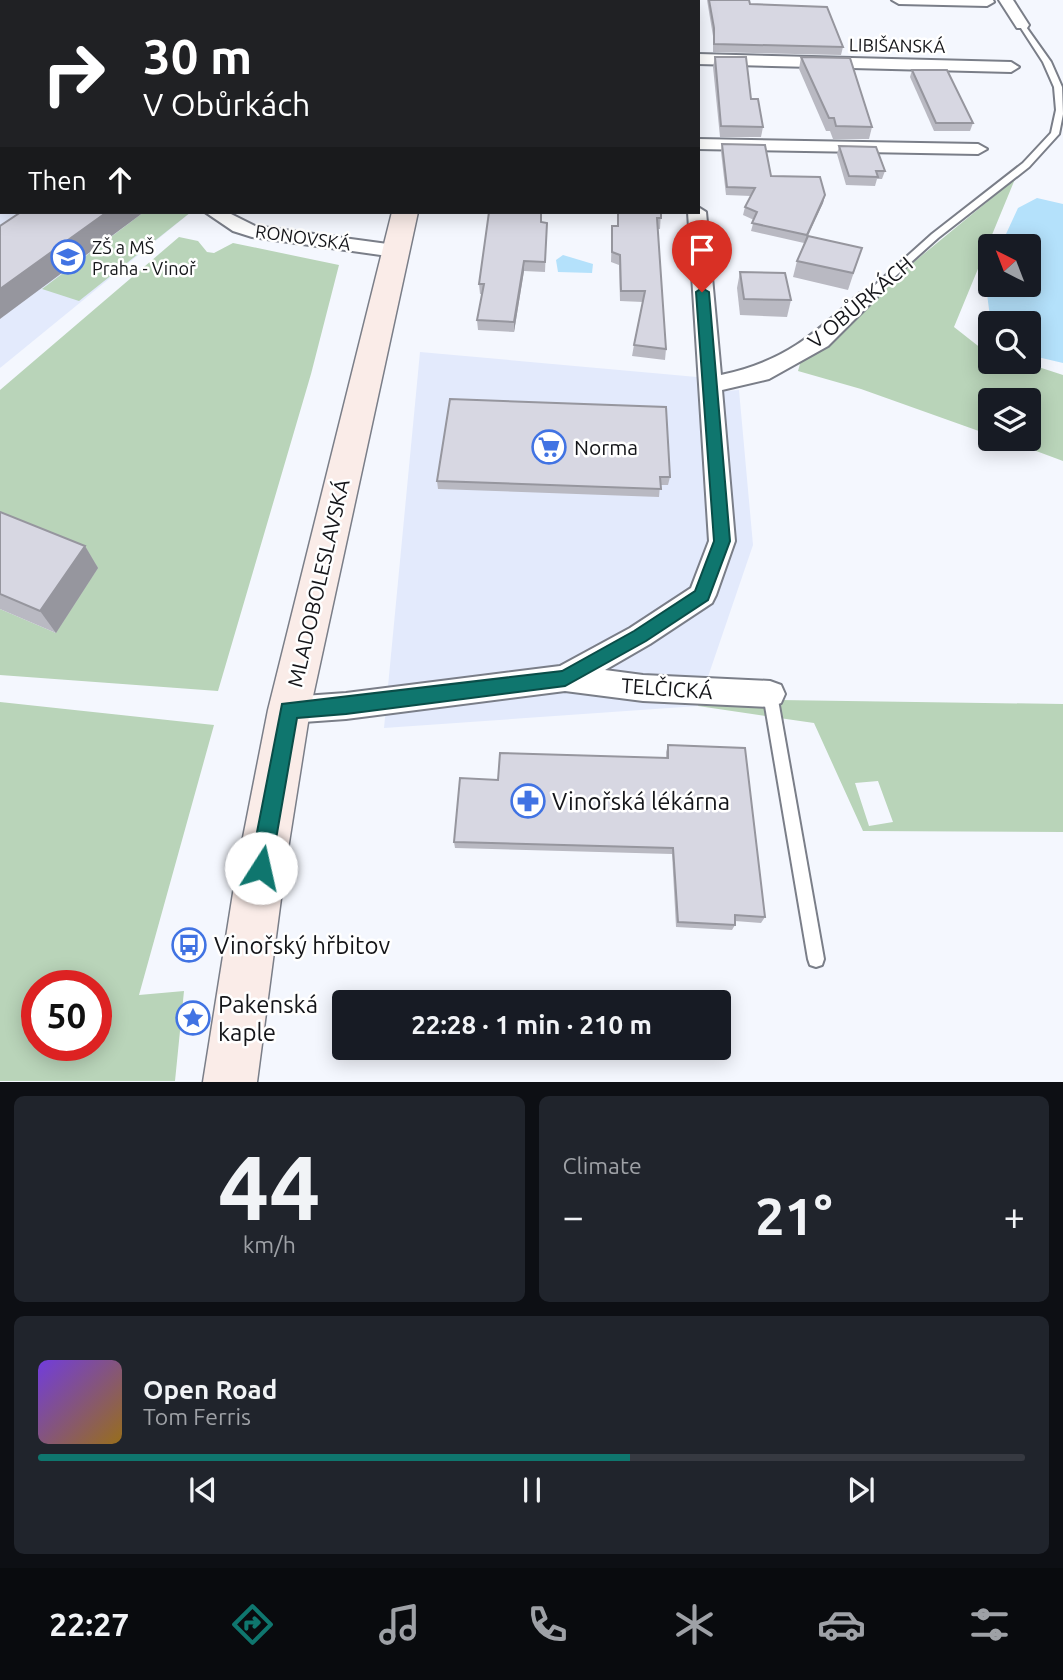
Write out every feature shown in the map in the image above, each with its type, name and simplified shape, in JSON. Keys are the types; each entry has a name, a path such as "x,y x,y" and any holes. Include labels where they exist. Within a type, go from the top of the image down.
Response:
{"main road":[{"name":"MLADOBOLESLAVSKÁ","path":"230,1082 261,868 289,710 404,214"}],"street":[{"path":"899,0 987,2"},
{"name":"V OBŮRKÁCH","path":"1006,0 1022,25"},
{"name":"LIBIŠANSKÁ","path":"700,59 1012,67"},
{"path":"700,144 978,149"},
{"name":"RONOVSKÁ","path":"217,214 253,231 395,251"},
{"path":"289,710 346,706 565,678 640,636 702,595 722,541 697,214"},
{"name":"V OBŮRKÁCH","path":"710,385 761,374 820,341 867,297"},
{"name":"TELČICKÁ","path":"565,678 643,688 770,694"}],"lane":[{"name":"V OBŮRKÁCH","path":"867,297 936,236 1026,165 1055,134 1060,110 1058,87 1047,62 1022,25"},
{"path":"770,694 816,959"}],"shaded area":[{"name":"ZŠ a MŠ Praha - Vinoř","path":"0,214 189,214 0,368"},
{"path":"420,352 697,377 699,393 739,390 753,545 698,706 384,728"}],"green space":[{"path":"1015,179 992,234 978,234 978,269 954,327 978,346 978,374 1041,374 1041,368 1063,375 1063,461 1036,451 1041,451 1041,388 978,388 978,431 861,389 798,371 803,353"},
{"path":"141,214 188,214 79,301 42,289"},
{"path":"179,237 198,241 207,252 214,253 233,243 339,265 311,374 218,691 0,675 0,609 56,633 0,528 0,390"},
{"path":"699,699 1063,704 1063,832 863,831 814,723 698,706","holes":["878,781 893,822 869,826 855,783"]},
{"path":"0,702 214,725 139,995 184,991 175,1081 0,1081"}],"water":[{"path":"1037,198 1063,204 1063,363 1041,358 1041,311 989,311 988,298 1041,298 1041,234 1006,234 1018,208"},
{"path":"563,255 593,264 592,273 558,272 556,260"}],"building":[{"path":"709,0 749,0 750,4 827,7 843,47 714,44"},
{"path":"715,57 746,57 751,99 758,99 763,127 721,126"},
{"path":"801,57 850,58 872,127 836,126 834,118 829,118"},
{"path":"912,70 947,70 973,123 936,123"},
{"path":"722,144 765,145 771,176 820,177 825,195 807,235 752,223 757,212 745,207 755,188 727,187"},
{"path":"839,146 876,147 885,171 876,171 878,177 849,176"},
{"path":"18,214 104,214 0,289 0,226"},
{"path":"489,214 541,214 541,222 547,223 545,262 524,261 514,322 477,320 484,284 479,284"},
{"path":"618,214 661,214 661,218 657,218 666,349 634,345 645,291 621,291 620,255 612,252 612,226 618,226"},
{"path":"808,236 862,248 853,273 797,261"},
{"path":"740,272 785,273 791,300 744,299"},
{"name":"Norma","path":"450,399 666,407 670,477 660,477 661,489 437,481"},
{"path":"0,512 85,546 40,611 0,594"},
{"path":"668,745 745,748 765,917 735,915 735,925 678,922 673,848 454,842 460,778 498,780 500,753 668,758"}],"place":[{"name":"ZŠ a MŠ Praha - Vinoř","path":"68,257"},
{"name":"Norma","path":"549,447"},
{"name":"Vinořská lékárna","path":"528,801"},
{"name":"Vinořský hřbitov","path":"189,945"},
{"name":"Pakenská kaple","path":"193,1018"}],"route":[{"path":"261,868 289,710 346,706 565,678 640,636 702,595 722,541 702,292"}]}
